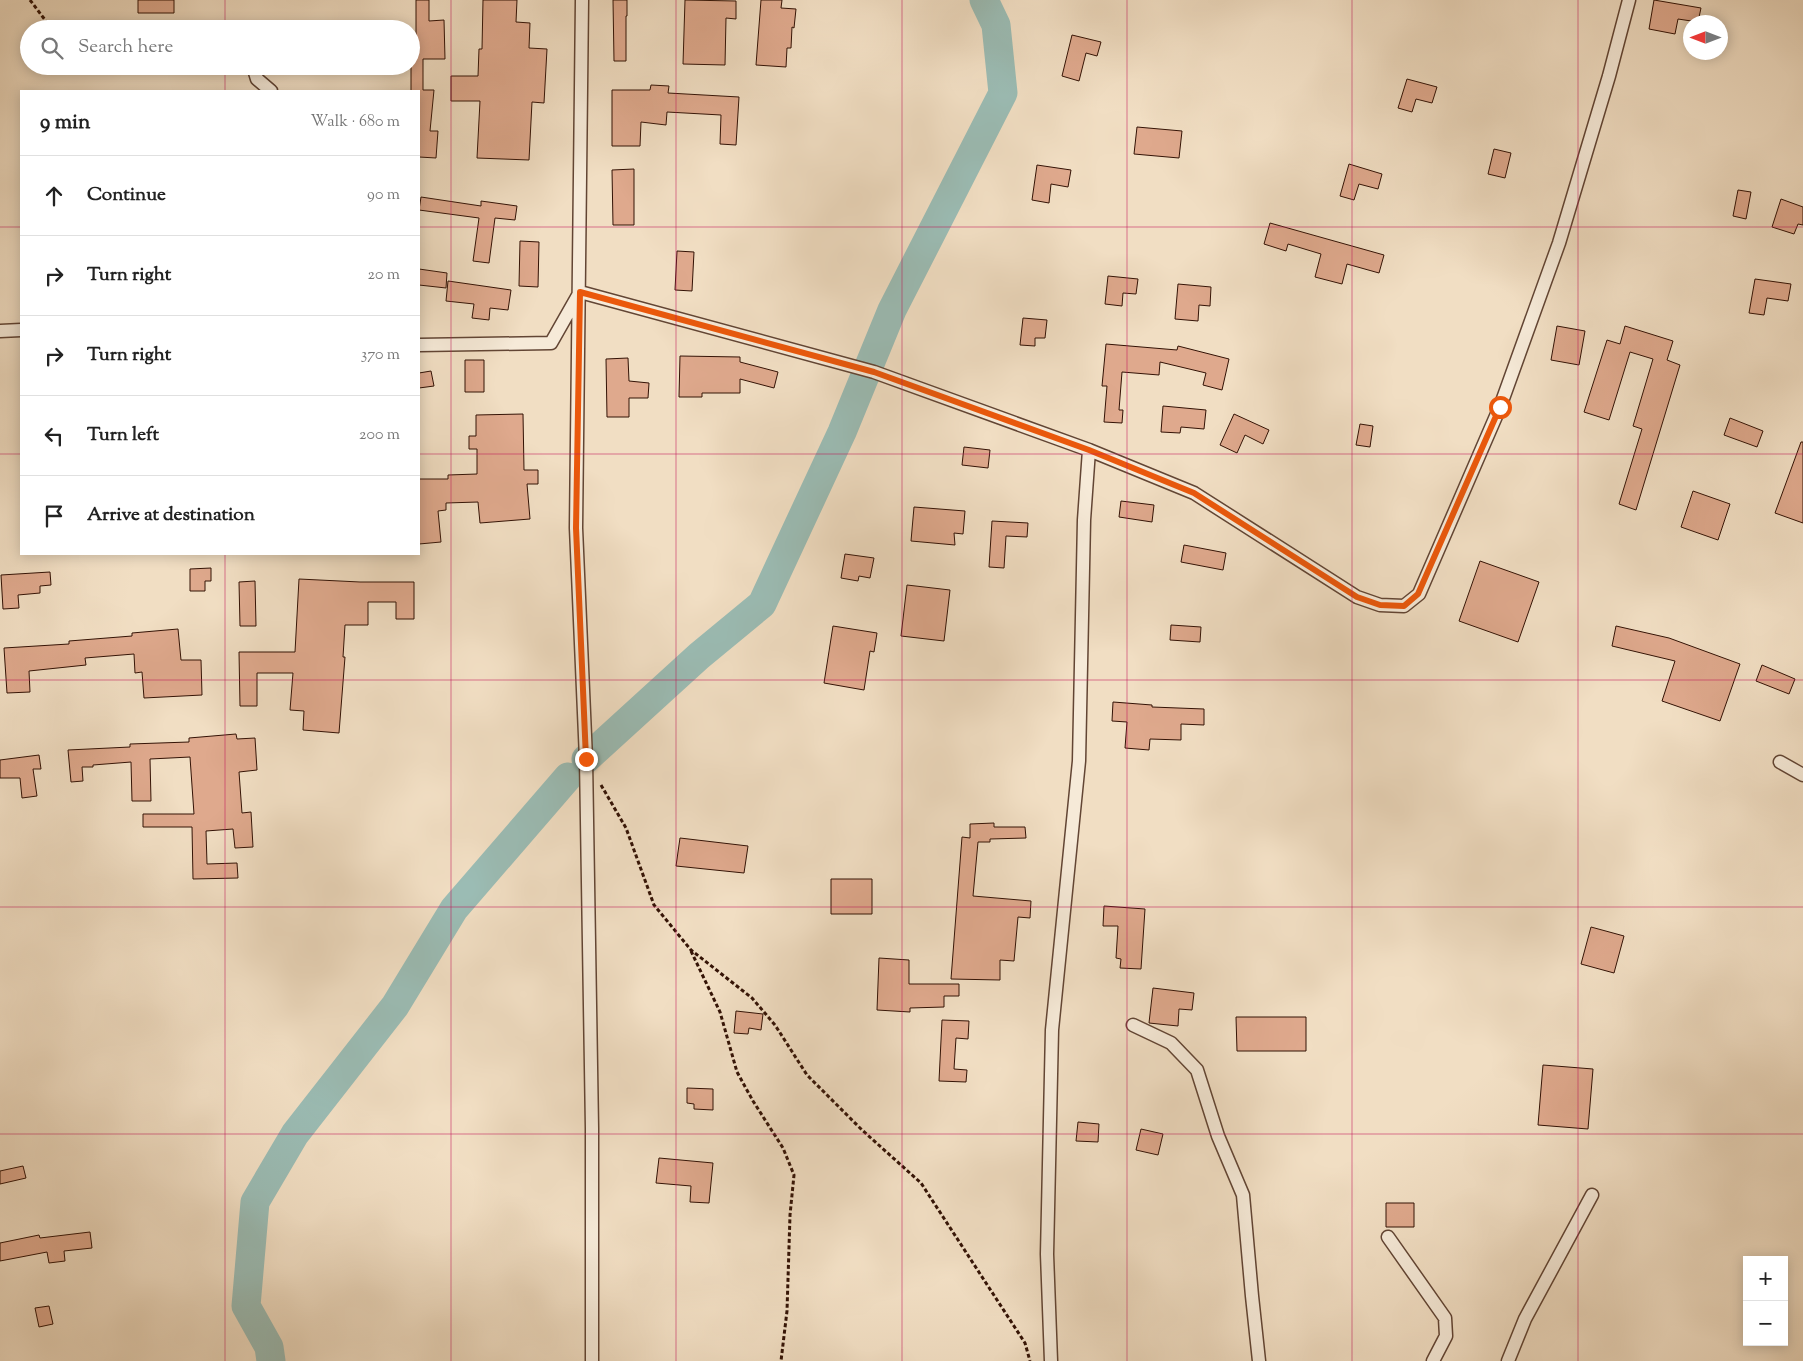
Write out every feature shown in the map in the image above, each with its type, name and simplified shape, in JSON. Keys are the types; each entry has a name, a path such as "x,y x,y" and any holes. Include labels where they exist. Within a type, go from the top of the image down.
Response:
{"street":[{"path":"582,0 576,528 586,759 592,1128 592,1361"},
{"path":"580,292 852,365 1089,450 1194,493 1357,597 1380,605 1404,606 1418,594 1500,407 1559,243 1630,0"},
{"path":"256,75 257,79 269,90"},
{"path":"420,345 552,343 580,292"},
{"path":"0,331 20,330"},
{"path":"1051,1361 1047,1254 1052,1030 1079,761 1084,520 1089,450"},
{"path":"1780,762 1803,775"},
{"path":"1132,1025 1171,1044 1197,1070 1218,1136 1243,1195 1259,1361"},
{"path":"1508,1361 1525,1319 1592,1195"},
{"path":"1388,1237 1445,1318 1446,1336 1433,1361"}],"path":[{"path":"30,0 45,20"},
{"path":"600,782 626,828 654,905 691,950 752,998 775,1025 806,1075 862,1130 922,1183 1025,1343 1030,1361"},
{"path":"691,950 720,1012 737,1072 783,1148 794,1174 790,1215 787,1310 781,1361"}],"building":[{"path":"138,0 174,0 174,13 138,13"},
{"path":"416,0 429,0 429,21 444,20 445,59 423,59 423,90 434,90 430,131 438,131 436,158 420,157 420,90 411,90 411,75 420,75 420,20 416,20"},
{"path":"483,0 517,0 516,22 530,23 529,48 547,49 544,103 532,102 529,160 477,158 480,101 451,101 451,76 478,76 479,49 482,49"},
{"path":"613,0 627,0 626,61 614,61"},
{"path":"685,0 736,1 736,19 726,18 725,65 683,64"},
{"path":"761,0 782,0 781,8 796,9 794,28 792,27 791,48 787,48 786,67 756,65"},
{"path":"1654,0 1701,8 1700,15 1683,15 1683,20 1678,19 1675,34 1649,29"},
{"path":"1072,35 1101,42 1097,56 1086,53 1079,81 1062,76"},
{"path":"1407,79 1437,87 1432,103 1416,99 1412,112 1398,108"},
{"path":"651,85 669,86 668,93 739,97 736,145 720,144 721,115 667,112 666,125 641,122 640,146 612,146 612,90 650,90"},
{"path":"1137,127 1182,131 1179,158 1134,154"},
{"path":"1494,149 1511,153 1505,178 1488,174"},
{"path":"1349,164 1382,174 1378,189 1359,184 1354,200 1340,196"},
{"path":"1037,165 1071,170 1068,187 1051,184 1049,203 1032,200"},
{"path":"634,169 634,225 613,225 612,170"},
{"path":"1738,190 1751,192 1746,219 1733,216"},
{"path":"421,197 481,206 481,201 517,206 515,220 495,218 489,263 473,261 479,218 420,210"},
{"path":"1781,199 1803,207 1803,225 1798,224 1794,234 1772,227"},
{"path":"1270,223 1384,255 1379,273 1347,264 1342,284 1315,277 1321,254 1288,244 1286,251 1264,244"},
{"path":"520,241 539,242 538,287 519,286"},
{"path":"677,251 694,252 692,291 675,290"},
{"path":"420,269 447,273 446,288 420,285"},
{"path":"1108,276 1138,279 1136,294 1123,293 1122,306 1105,304"},
{"path":"1755,279 1791,284 1788,301 1767,298 1764,315 1749,313"},
{"path":"448,281 511,290 508,310 490,308 489,320 472,318 474,304 446,301"},
{"path":"1178,284 1211,287 1210,306 1199,305 1198,321 1175,319"},
{"path":"1023,318 1047,320 1045,338 1035,338 1035,346 1020,345"},
{"path":"1557,326 1585,331 1579,365 1551,360"},
{"path":"1625,326 1673,341 1667,360 1680,365 1636,510 1619,504 1642,429 1633,426 1653,359 1630,352 1609,420 1584,412 1607,340 1620,344"},
{"path":"1106,344 1177,350 1178,346 1229,359 1222,390 1203,385 1206,373 1160,362 1159,375 1122,372 1119,410 1123,410 1122,423 1104,422 1107,386 1102,386"},
{"path":"680,356 740,357 740,362 778,372 774,388 740,379 740,393 702,393 702,397 679,397"},
{"path":"628,358 629,381 649,383 648,398 629,398 629,417 607,417 606,359"},
{"path":"465,360 484,360 484,392 465,392"},
{"path":"431,371 434,386 420,388 420,373"},
{"path":"1163,406 1206,410 1204,429 1181,427 1180,433 1161,432"},
{"path":"523,414 524,470 538,470 538,484 527,484 530,519 480,523 478,502 446,503 446,510 438,511 441,542 420,544 420,479 448,479 448,475 477,474 477,449 469,449 469,436 476,436 476,415"},
{"path":"1234,414 1269,430 1263,444 1245,435 1237,453 1220,445"},
{"path":"1730,418 1763,431 1757,447 1724,435"},
{"path":"1360,424 1373,426 1370,447 1356,445"},
{"path":"1801,442 1803,442 1803,523 1775,513"},
{"path":"964,447 990,450 988,468 962,465"},
{"path":"1693,491 1730,504 1718,540 1681,527"},
{"path":"1121,501 1154,505 1152,522 1119,517"},
{"path":"914,507 965,511 963,534 954,533 955,545 911,541"},
{"path":"992,521 1028,523 1027,537 1006,536 1004,568 989,567"},
{"path":"1184,545 1226,553 1223,570 1181,562"},
{"path":"845,554 874,558 870,578 859,576 858,581 841,578"},
{"path":"1480,561 1539,582 1518,642 1459,621"},
{"path":"211,568 211,581 205,581 205,591 190,591 190,569"},
{"path":"50,572 51,585 40,586 40,593 18,595 19,608 3,609 1,575"},
{"path":"299,579 414,582 414,619 396,619 396,602 368,602 368,625 345,625 343,657 345,657 339,733 303,730 304,711 290,710 293,673 257,673 257,706 240,706 239,652 295,652"},
{"path":"255,581 256,626 240,626 239,582"},
{"path":"907,585 950,590 944,641 901,636"},
{"path":"1171,625 1201,627 1200,642 1170,640"},
{"path":"833,626 877,633 874,652 870,651 864,690 824,683"},
{"path":"1616,626 1669,638 1740,664 1720,721 1662,701 1675,661 1612,646"},
{"path":"178,629 181,660 201,660 202,695 144,698 142,672 135,673 134,654 85,658 86,665 29,671 30,692 7,693 4,648 69,644 69,641 132,636 132,633"},
{"path":"1762,665 1795,679 1789,694 1756,681"},
{"path":"1113,702 1152,705 1152,707 1204,709 1204,725 1181,724 1181,740 1150,739 1149,750 1125,748 1127,722 1112,721"},
{"path":"236,734 237,739 255,738 257,770 239,772 242,813 251,812 253,847 235,848 233,829 206,831 207,864 237,863 238,878 193,879 192,827 143,827 143,814 194,814 190,757 150,759 151,801 132,801 131,762 82,767 83,781 71,782 68,750 130,747 130,744 189,742 189,738"},
{"path":"39,755 41,769 33,769 37,796 22,798 20,778 0,778 0,760"},
{"path":"994,823 994,827 1025,827 1026,838 990,839 990,842 978,842 973,896 1031,901 1030,918 1018,917 1014,961 1000,960 1000,980 951,979 962,837 970,838 970,824"},
{"path":"680,838 748,846 744,873 676,866"},
{"path":"831,879 872,879 872,914 831,914"},
{"path":"1104,906 1145,909 1141,969 1120,968 1121,959 1116,958 1118,926 1103,926"},
{"path":"1591,927 1624,936 1614,973 1581,964"},
{"path":"879,958 909,960 909,984 959,984 959,996 944,996 944,1007 910,1008 910,1012 877,1010"},
{"path":"1153,988 1194,993 1192,1010 1179,1009 1178,1026 1149,1023"},
{"path":"736,1011 763,1014 761,1030 749,1028 748,1034 734,1033"},
{"path":"1236,1017 1306,1017 1306,1051 1237,1051"},
{"path":"942,1020 969,1021 968,1039 956,1038 954,1069 967,1070 966,1082 939,1081"},
{"path":"1543,1065 1593,1069 1588,1129 1538,1125"},
{"path":"687,1088 713,1089 713,1110 694,1109 694,1104 687,1103"},
{"path":"1078,1122 1099,1124 1098,1142 1076,1141"},
{"path":"1141,1129 1163,1134 1158,1155 1136,1150"},
{"path":"659,1158 713,1163 709,1203 690,1202 691,1186 656,1183"},
{"path":"23,1166 26,1178 0,1184 0,1171"},
{"path":"1386,1203 1414,1203 1414,1227 1386,1227"},
{"path":"90,1232 92,1248 64,1251 65,1261 49,1263 47,1252 0,1261 0,1243 39,1235 40,1238"},
{"path":"49,1306 53,1324 39,1327 35,1308"}],"waterway":[{"path":"586,759 699,656 762,604 842,432 892,310 1003,93 996,25 984,0"},
{"path":"271,1361 269,1347 246,1306 255,1202 295,1134 395,1006 454,909 568,777"}],"route":[{"path":"586,759 576,528 580,292 852,365 1089,450 1194,493 1357,597 1380,605 1404,606 1418,594 1500,407"}]}
